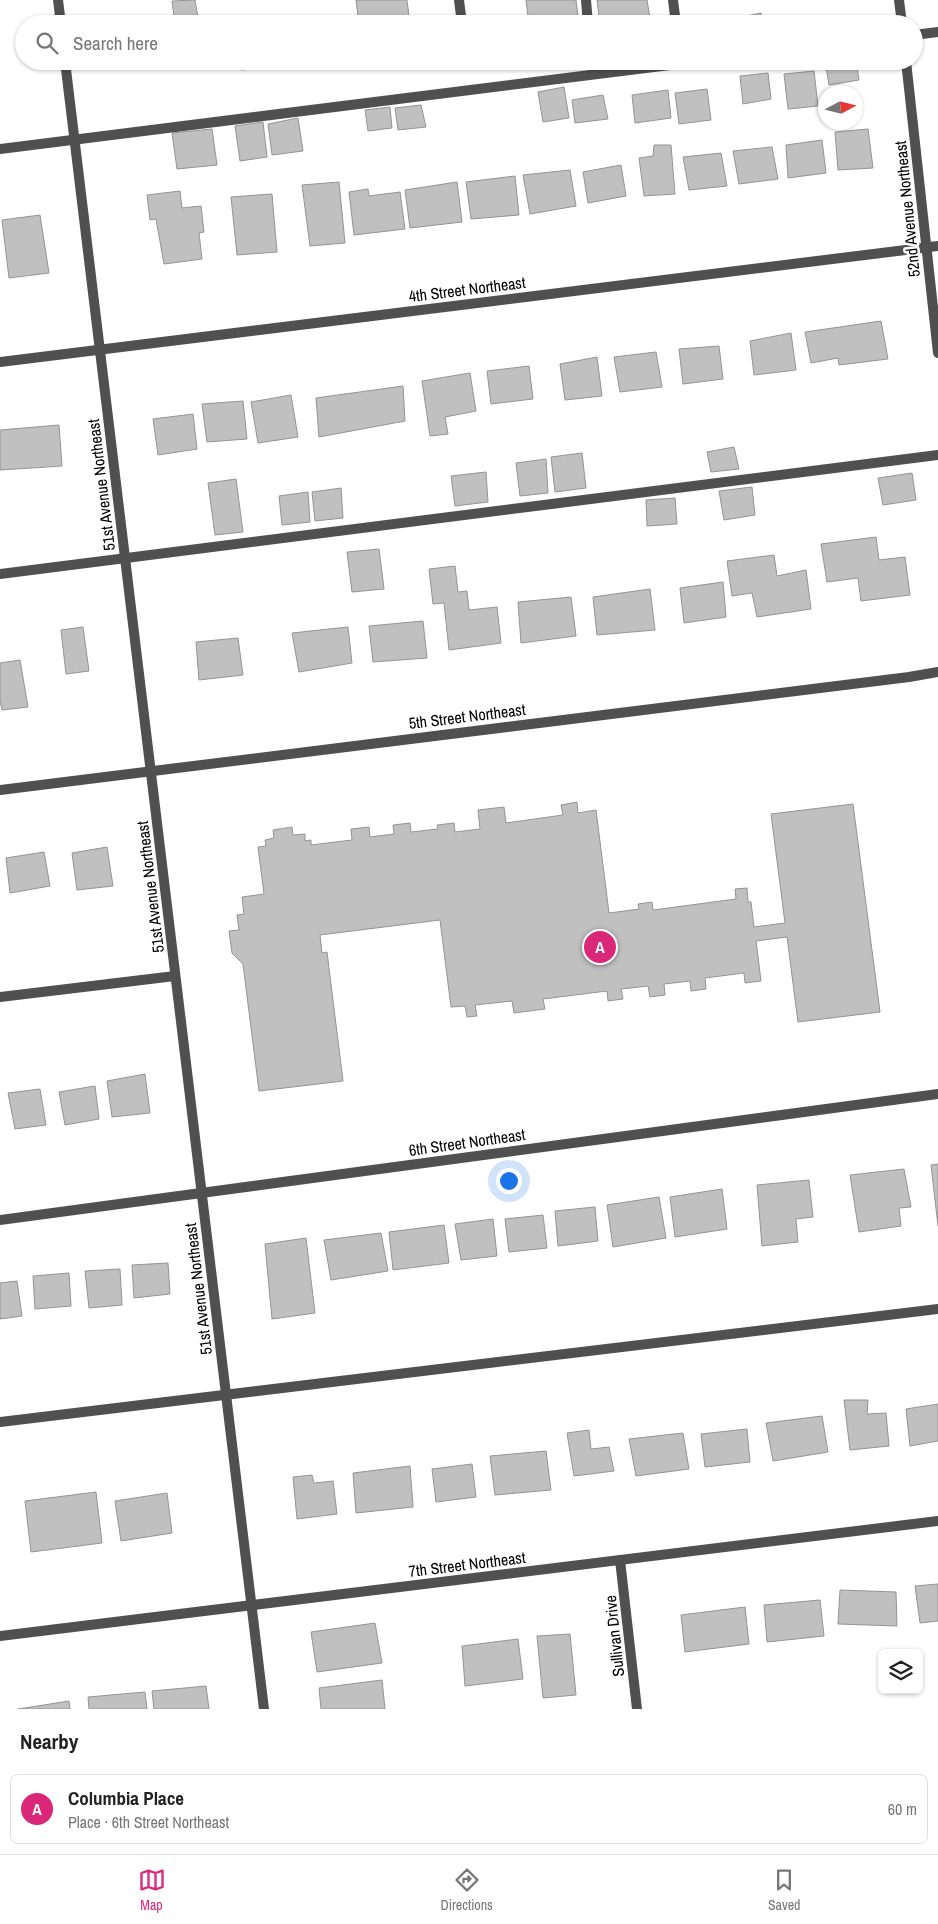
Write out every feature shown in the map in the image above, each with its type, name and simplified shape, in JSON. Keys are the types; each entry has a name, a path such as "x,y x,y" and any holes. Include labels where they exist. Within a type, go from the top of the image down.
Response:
{"street":[{"path":"58,0 60,15"},
{"path":"459,0 461,15"},
{"path":"586,0 587,15"},
{"path":"673,0 675,15"},
{"path":"900,0 901,15"},
{"path":"923,34 938,32"},
{"name":"51st Avenue Northeast","path":"66,70 264,1709"},
{"path":"0,149 631,70"},
{"name":"52nd Avenue Northeast","path":"907,70 938,353"},
{"name":"4th Street Northeast","path":"0,362 938,246"},
{"path":"0,574 938,455"},
{"name":"5th Street Northeast","path":"0,790 938,672"},
{"path":"0,997 175,976"},
{"name":"6th Street Northeast","path":"0,1220 938,1094"},
{"path":"0,1422 938,1309"},
{"name":"7th Street Northeast","path":"0,1636 938,1522"},
{"name":"Sullivan Drive","path":"620,1560 637,1709"}],"building":[{"path":"195,0 198,15 174,15 172,1"},
{"path":"356,0 407,0 409,15 358,15"},
{"path":"526,0 576,0 578,15 528,15"},
{"path":"597,0 647,0 650,15 599,15"},
{"path":"826,70 857,70 859,80 829,85"},
{"path":"814,71 818,106 788,109 784,74"},
{"path":"768,73 771,99 743,104 740,76"},
{"path":"564,87 569,118 543,122 538,92"},
{"path":"707,89 711,120 679,124 675,93"},
{"path":"668,90 671,118 635,123 632,95"},
{"path":"603,95 608,119 575,123 572,100"},
{"path":"421,105 426,127 398,130 395,108"},
{"path":"390,107 392,128 368,131 365,110"},
{"path":"298,118 303,151 272,155 268,124"},
{"path":"263,122 267,157 240,161 235,126"},
{"path":"212,129 217,165 177,169 172,133"},
{"path":"868,129 873,168 838,170 835,132"},
{"path":"822,140 826,173 788,178 786,145"},
{"path":"654,145 671,145 675,194 644,196 639,158 653,156"},
{"path":"772,147 778,179 739,184 733,151"},
{"path":"721,153 727,186 689,190 683,157"},
{"path":"621,165 626,196 588,203 583,172"},
{"path":"570,170 576,206 530,214 523,175"},
{"path":"515,176 519,215 471,219 466,182"},
{"path":"339,182 345,243 310,246 302,185"},
{"path":"457,182 462,222 410,228 405,190"},
{"path":"368,189 369,196 400,192 405,229 354,235 349,192"},
{"path":"180,191 182,208 201,206 204,232 199,233 202,259 164,264 156,219 150,220 147,195"},
{"path":"272,194 277,252 237,255 231,197"},
{"path":"40,215 49,273 9,278 2,220"},
{"path":"881,321 888,359 839,365 838,358 811,363 805,332"},
{"path":"791,333 796,370 754,375 750,341"},
{"path":"719,346 723,379 683,384 679,349"},
{"path":"656,352 662,387 620,392 614,357"},
{"path":"597,357 602,396 565,400 560,364"},
{"path":"529,366 533,399 491,404 487,371"},
{"path":"470,373 476,411 445,417 448,434 430,436 422,381"},
{"path":"403,386 405,421 319,437 316,398"},
{"path":"291,395 298,437 258,443 251,402"},
{"path":"243,401 247,439 207,442 202,404"},
{"path":"193,414 197,449 158,455 153,419"},
{"path":"59,425 62,466 0,470 0,430"},
{"path":"734,447 739,469 711,472 707,452"},
{"path":"582,453 586,488 555,492 551,457"},
{"path":"546,459 548,493 520,496 516,463"},
{"path":"486,472 488,502 455,506 451,476"},
{"path":"912,473 916,500 883,505 878,478"},
{"path":"236,479 243,532 215,535 208,483"},
{"path":"752,487 755,515 724,520 719,491"},
{"path":"341,488 343,518 315,521 312,492"},
{"path":"308,492 310,522 282,525 279,496"},
{"path":"675,498 677,524 647,526 646,500"},
{"path":"876,537 879,560 905,557 910,595 861,601 858,578 827,582 821,544"},
{"path":"379,549 384,589 352,592 347,552"},
{"path":"774,555 777,576 806,570 811,609 757,617 752,593 732,596 727,561"},
{"path":"455,566 458,592 467,591 469,610 497,607 501,643 449,650 444,603 433,604 429,569"},
{"path":"723,582 726,617 684,623 680,588"},
{"path":"650,589 655,630 597,635 593,597"},
{"path":"571,597 576,636 521,643 518,602"},
{"path":"423,621 427,658 373,662 369,626"},
{"path":"83,627 89,671 66,674 61,630"},
{"path":"348,627 352,663 299,672 292,633"},
{"path":"238,638 243,675 199,680 196,642"},
{"path":"20,660 28,707 2,710 0,701 0,663"},
{"path":"577,802 578,813 596,810 609,913 639,909 638,904 652,902 653,910 736,899 735,889 747,888 754,927 785,923 771,814 853,804 880,1012 798,1022 787,937 756,941 761,981 745,983 744,973 705,978 706,989 691,991 690,981 664,984 665,995 650,997 648,986 621,989 623,999 608,1001 607,991 543,999 545,1009 514,1013 512,1001 475,1005 477,1016 467,1017 465,1006 451,1007 440,920 320,935 322,953 327,952 343,1081 259,1091 243,964 232,953 229,931 239,930 237,915 244,914 242,897 264,894 258,847 266,846 265,840 274,838 273,830 292,827 293,835 305,834 305,841 311,840 311,845 352,840 351,829 369,827 370,837 394,834 393,825 410,823 411,832 438,829 437,825 454,823 455,832 480,829 478,810 504,807 506,823 563,815 561,805"},
{"path":"107,847 113,886 77,890 72,853"},
{"path":"44,852 50,886 10,893 6,858"},
{"path":"145,1074 150,1113 112,1117 107,1081"},
{"path":"95,1086 99,1119 65,1125 59,1092"},
{"path":"40,1089 46,1125 15,1129 8,1093"},
{"path":"938,1164 938,1226 931,1165"},
{"path":"904,1169 911,1207 899,1208 901,1226 859,1232 850,1175"},
{"path":"809,1180 813,1217 796,1219 798,1242 762,1246 757,1185"},
{"path":"722,1189 727,1229 675,1237 670,1197"},
{"path":"659,1197 666,1238 613,1247 607,1205"},
{"path":"595,1207 598,1241 558,1246 555,1211"},
{"path":"543,1215 547,1248 509,1252 505,1219"},
{"path":"493,1219 497,1256 461,1260 455,1224"},
{"path":"444,1225 449,1263 393,1270 389,1232"},
{"path":"381,1233 388,1271 331,1280 324,1240"},
{"path":"306,1238 315,1313 272,1319 265,1244"},
{"path":"168,1263 170,1294 134,1298 132,1265"},
{"path":"120,1269 122,1305 89,1308 85,1271"},
{"path":"69,1273 71,1306 35,1309 33,1276"},
{"path":"17,1281 22,1316 0,1319 0,1283"},
{"path":"844,1400 868,1400 867,1414 886,1413 889,1446 850,1450"},
{"path":"938,1404 938,1441 910,1446 906,1409"},
{"path":"822,1416 828,1452 773,1461 766,1423"},
{"path":"747,1429 750,1462 705,1467 701,1434"},
{"path":"589,1430 591,1449 609,1447 614,1471 574,1476 567,1433"},
{"path":"683,1433 689,1469 636,1476 629,1439"},
{"path":"546,1451 551,1490 495,1495 490,1456"},
{"path":"472,1464 476,1497 436,1502 432,1469"},
{"path":"410,1466 413,1507 356,1513 353,1473"},
{"path":"312,1475 314,1483 333,1481 337,1514 297,1519 293,1477"},
{"path":"96,1492 102,1543 31,1552 25,1501"},
{"path":"167,1493 172,1533 121,1541 115,1501"},
{"path":"938,1584 938,1621 920,1623 915,1586"},
{"path":"840,1590 896,1592 897,1626 838,1624"},
{"path":"820,1600 824,1636 767,1642 764,1605"},
{"path":"745,1607 749,1644 685,1652 681,1615"},
{"path":"375,1623 382,1663 317,1672 311,1632"},
{"path":"570,1634 576,1695 543,1698 537,1636"},
{"path":"518,1639 523,1679 465,1686 462,1646"},
{"path":"382,1680 385,1709 321,1709 319,1688"},
{"path":"206,1686 209,1709 154,1709 152,1691"},
{"path":"145,1692 147,1709 89,1709 88,1697"},
{"path":"69,1701 70,1709 18,1709"}],"place":[{"name":"Columbia Place","path":"600,947"}]}
